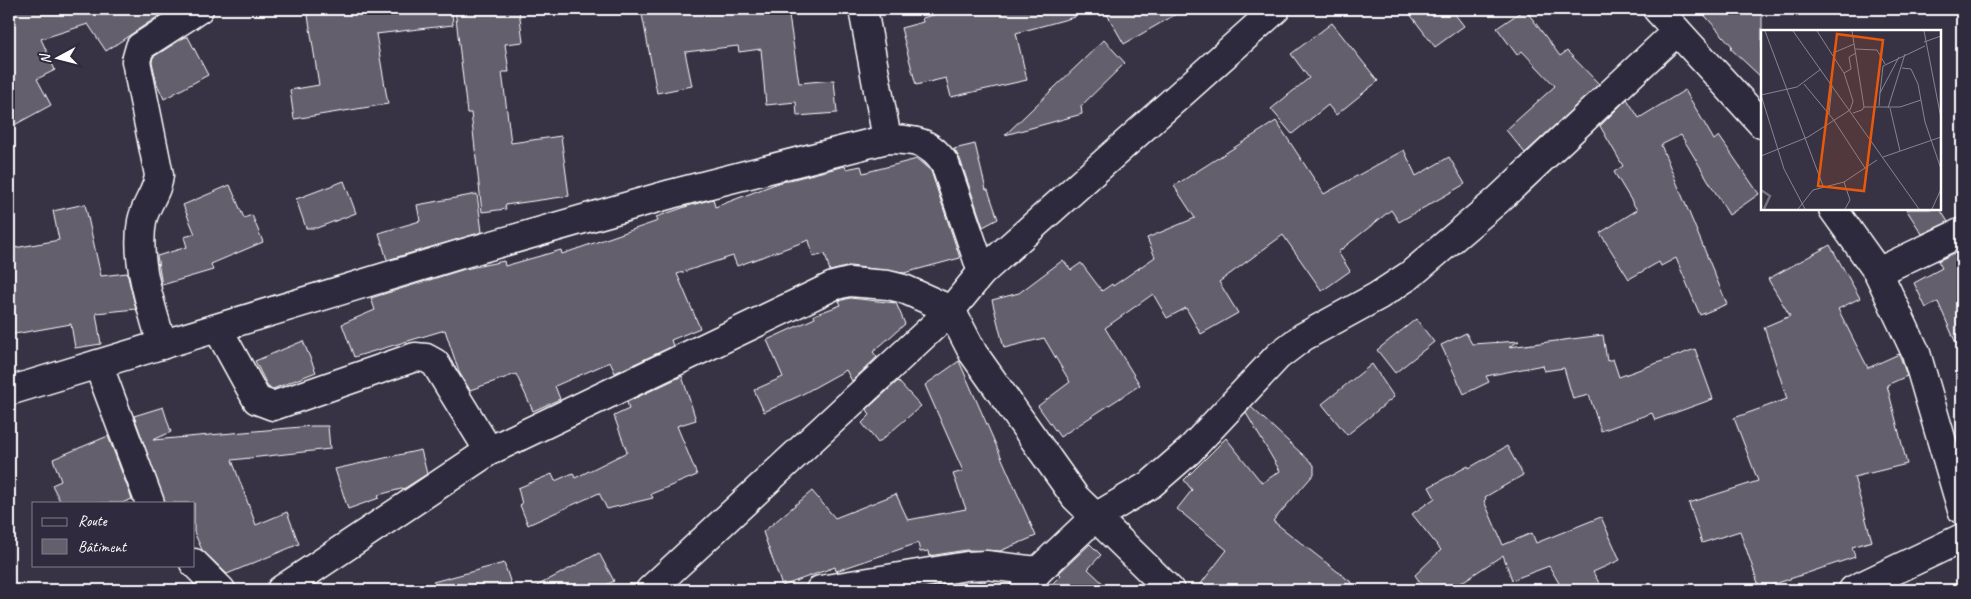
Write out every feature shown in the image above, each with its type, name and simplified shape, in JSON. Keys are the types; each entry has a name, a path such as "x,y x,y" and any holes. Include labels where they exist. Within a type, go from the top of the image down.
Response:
{"street":[{"path":"162,345 139,252 143,218 159,182 159,175 136,61 140,47 199,9"},
{"path":"864,9 887,139"},
{"path":"656,588 951,310 982,272 1276,9"},
{"path":"1657,9 1761,123"},
{"path":"820,590 967,566 986,565 1031,581 1094,518 1151,484 1189,451 1278,356 1303,337 1378,296 1417,268 1498,200 1677,31"},
{"path":"9,391 461,254 671,194 887,139 911,140 928,144 938,153 945,164 982,272"},
{"path":"1834,210 1878,272 1916,353 1962,510"},
{"path":"1878,272 1962,232"},
{"path":"281,590 489,450 833,286 849,282 888,285 904,289 951,310 973,353 1052,467 1094,518 1170,590"},
{"path":"218,329 257,400 272,406 415,357 426,358 435,363 489,450"},
{"path":"98,364 150,502"},
{"path":"1853,590 1962,538"},
{"path":"195,564 221,590"}],"building":[{"path":"9,9 169,9 106,51 88,24 41,39 55,70 37,79 51,105 9,128"},
{"path":"307,9 452,9 453,25 376,34 388,104 294,119 290,90 319,85"},
{"path":"455,9 519,9 523,42 505,44 509,72 502,72 511,143 561,136 569,196 505,205 506,209 482,212 471,113 467,113"},
{"path":"641,9 788,9 799,83 834,80 837,113 797,116 796,102 766,105 761,49 739,52 738,46 685,52 692,86 657,93"},
{"path":"956,9 1074,9 1075,17 1016,33 1027,80 951,97 946,78 916,85 901,28 923,22 922,18"},
{"path":"1104,9 1185,9 1124,44"},
{"path":"1406,9 1451,9 1464,26 1435,47"},
{"path":"1525,9 1560,56 1567,51 1599,84 1525,153 1506,130 1555,86 1522,51 1517,55 1497,28"},
{"path":"1699,9 1762,9 1761,77 1730,48 1732,46"},
{"path":"1332,23 1378,81 1336,115 1328,105 1292,134 1271,109 1309,78 1291,54"},
{"path":"188,37 208,75 164,99 157,84 152,62 153,57"},
{"path":"1104,40 1125,63 1081,106 1082,114 1005,135"},
{"path":"1685,90 1714,140 1719,136 1759,194 1729,215 1681,135 1661,145 1727,304 1700,315 1676,258 1661,266 1659,262 1629,279 1600,233 1637,210 1614,172 1623,166 1600,126 1627,99 1639,118"},
{"path":"1276,121 1324,194 1404,150 1416,176 1449,157 1465,184 1399,222 1391,210 1338,252 1350,271 1322,291 1283,235 1219,282 1238,313 1201,334 1186,308 1167,318 1153,294 1105,328 1140,385 1060,437 1038,406 1070,382 1044,338 1004,348 992,300 1019,293 1063,260 1071,270 1081,263 1102,291 1112,284 1113,286 1155,257 1147,238 1195,218 1174,186"},
{"path":"975,144 986,190 988,190 998,219 983,227 960,159 954,149"},
{"path":"917,159 931,171 960,258 904,273 850,266 830,271 825,254 813,257 809,240 737,266 733,256 677,274 700,328 671,340 673,346 615,373 610,362 555,386 560,399 533,411 516,374 470,390 459,372 445,330 354,357 342,324 375,310 371,298 465,269 504,261 505,266 561,250 562,254 658,221 656,217 688,206 713,199 715,207 778,183 845,166 846,169 861,166 863,173"},
{"path":"344,181 356,213 317,228 306,228 296,199"},
{"path":"230,185 244,218 252,215 263,242 211,264 213,270 162,285 157,256 187,247 184,237 195,234 183,205"},
{"path":"477,194 482,232 387,260 379,233 420,221 417,205"},
{"path":"85,204 101,276 127,273 136,309 96,313 101,344 75,348 71,324 9,335 9,249 59,240 53,211"},
{"path":"1907,210 1941,210 1948,222 1922,234"},
{"path":"1830,245 1860,298 1838,309 1868,368 1899,354 1907,376 1887,385 1907,464 1854,477 1872,541 1852,547 1855,557 1760,589 1740,531 1702,543 1689,503 1758,481 1734,418 1787,399 1764,327 1790,316 1768,279"},
{"path":"1962,249 1962,357 1938,302 1926,308 1914,283 1942,268 1938,261"},
{"path":"850,298 896,303 905,324 873,352 877,357 852,381 846,370 799,396 764,412 754,390 783,377 767,340 815,318 814,315 841,305 839,301"},
{"path":"1416,319 1434,342 1395,373 1377,350"},
{"path":"1466,333 1472,344 1519,341 1509,347 1603,335 1607,361 1613,359 1619,377 1695,349 1713,399 1655,420 1652,413 1601,431 1589,395 1573,399 1564,368 1544,371 1543,365 1486,376 1489,382 1464,394 1441,345"},
{"path":"303,341 316,372 273,389 268,387 255,361"},
{"path":"959,361 1036,536 1000,551 966,550 929,556 928,551 920,552 918,543 836,571 835,567 782,586 763,532 812,491 835,518 896,494 908,520 966,509 953,474 963,471 925,385"},
{"path":"1372,364 1394,397 1347,435 1322,404"},
{"path":"682,376 696,420 677,426 697,475 651,494 653,498 607,509 599,493 528,525 520,505 522,504 518,488 552,474 555,481 573,473 575,478 627,452 614,416 629,409 627,402"},
{"path":"898,381 921,406 878,443 862,423 870,415 867,409"},
{"path":"163,407 171,432 153,440 328,426 330,449 232,460 256,525 287,512 299,544 227,574 202,550 195,534 195,502 165,502 134,416"},
{"path":"1251,407 1314,465 1314,474 1273,521 1361,590 1196,590 1227,550 1177,509 1192,490 1184,480 1226,438 1262,483 1280,471 1246,413"},
{"path":"108,436 132,499 124,502 60,502 52,485 61,481 53,459"},
{"path":"1507,446 1523,475 1485,497 1484,501 1503,545 1532,533 1536,543 1601,517 1620,560 1593,572 1603,590 1563,590 1549,566 1512,580 1503,555 1450,590 1425,590 1415,575 1441,550 1412,514 1435,498 1429,487 1468,466 1469,468"},
{"path":"421,450 427,474 405,488 378,495 379,498 348,509 335,469"},
{"path":"1090,544 1101,555 1088,569 1110,590 1046,590 1061,575 1059,573"},
{"path":"599,553 614,581 597,590 529,590"},
{"path":"504,563 513,590 434,590 433,582"},
{"path":"985,581 987,590 934,590 934,587"}]}
